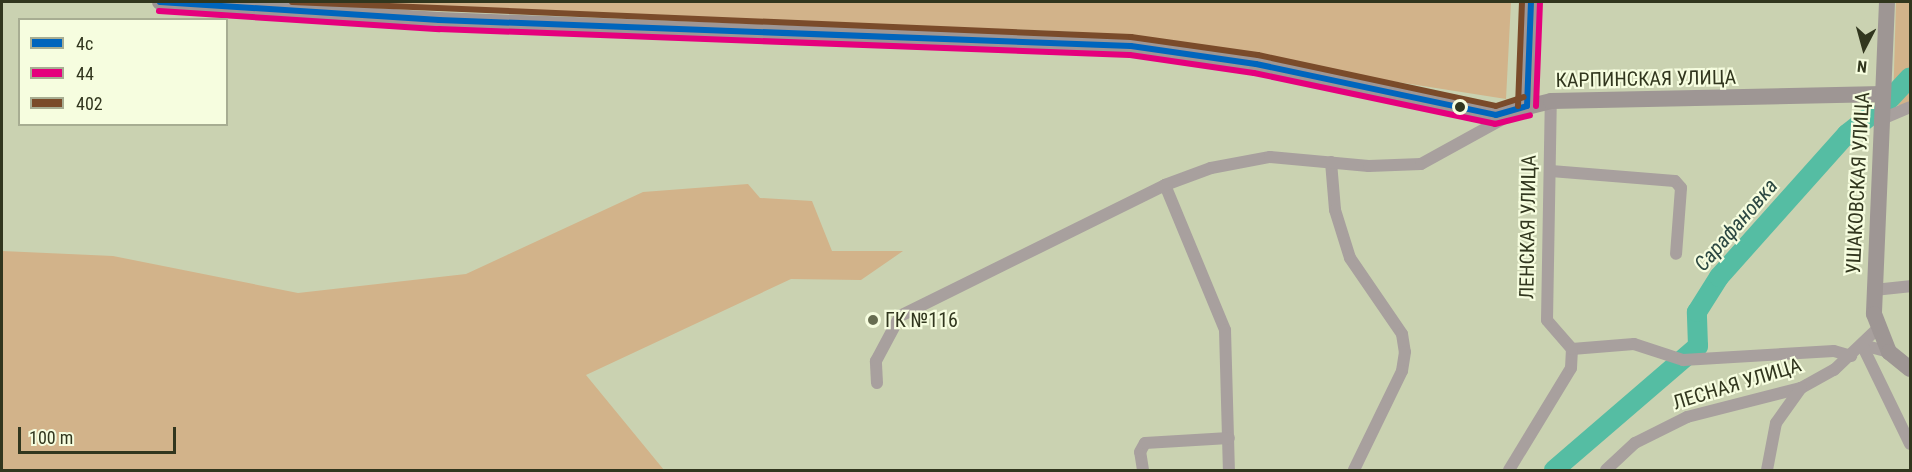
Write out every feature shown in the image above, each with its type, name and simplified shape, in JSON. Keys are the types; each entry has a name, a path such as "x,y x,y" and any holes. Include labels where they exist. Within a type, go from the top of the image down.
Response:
{"street":[{"path":"160,2 439,20 1131,46 1256,64 1511,114"},
{"path":"1527,106 1531,2"},
{"name":"УШАКОВСКАЯ УЛИЦА","path":"1876,330 1874,290 1887,2"},
{"name":"КАРПИНСКАЯ УЛИЦА","path":"1511,114 1527,106 1551,101 1883,94"},
{"name":"ЛЕНСКАЯ УЛИЦА","path":"1551,101 1547,320 1572,349"},
{"path":"1882,119 1911,107"},
{"path":"877,383 876,361 900,316 1165,185 1249,160 1298,157 1331,162 1421,164 1511,114"},
{"path":"1331,162 1335,210 1350,258 1402,334 1405,352 1402,370 1354,471"},
{"path":"1551,171 1675,181 1681,188 1676,254"},
{"path":"1165,185 1225,330 1229,471"},
{"path":"1874,290 1911,286"},
{"path":"1876,330 1889,352 1911,369"},
{"name":"ЛЕСНАЯ УЛИЦА","path":"1606,471 1635,443 1687,417 1801,388 1851,356 1876,330"},
{"path":"1509,471 1571,368 1572,349 1634,344 1683,360 1834,351 1851,356"},
{"path":"1862,345 1889,352"},
{"path":"1862,345 1911,444"},
{"path":"1771,467 1776,423 1801,388"},
{"path":"1143,471 1140,452 1145,443 1229,438"}],"shaded area":[{"path":"299,2 1511,2 1506,99 1079,32"},
{"path":"1896,2 1910,2 1910,104 1893,106"},
{"path":"748,184 760,198 812,201 832,251 903,251 861,280 791,279 586,375 664,470 2,470 2,251 113,256 298,293 466,274 643,192"}],"waterway":[{"name":"Сарафановка","path":"1886,103 1910,77"},
{"name":"Сарафановка","path":"1554,470 1698,346 1697,312 1719,277 1847,134 1871,115"}],"transit line":[{"name":"4с","path":"160,2 439,20 1131,46 1256,64 1496,115 1527,106"},
{"name":"402","path":"292,2 1131,37 1258,55 1496,106 1524,97"},
{"name":"402","path":"1518,106 1522,2"},
{"name":"4с","path":"1527,106 1531,2"},
{"name":"44","path":"1536,106 1540,2"},
{"name":"44","path":"159,11 439,29 1130,55 1254,73 1495,124 1530,115"}],"place":[{"name":"ГК №116","path":"873,320"}]}
